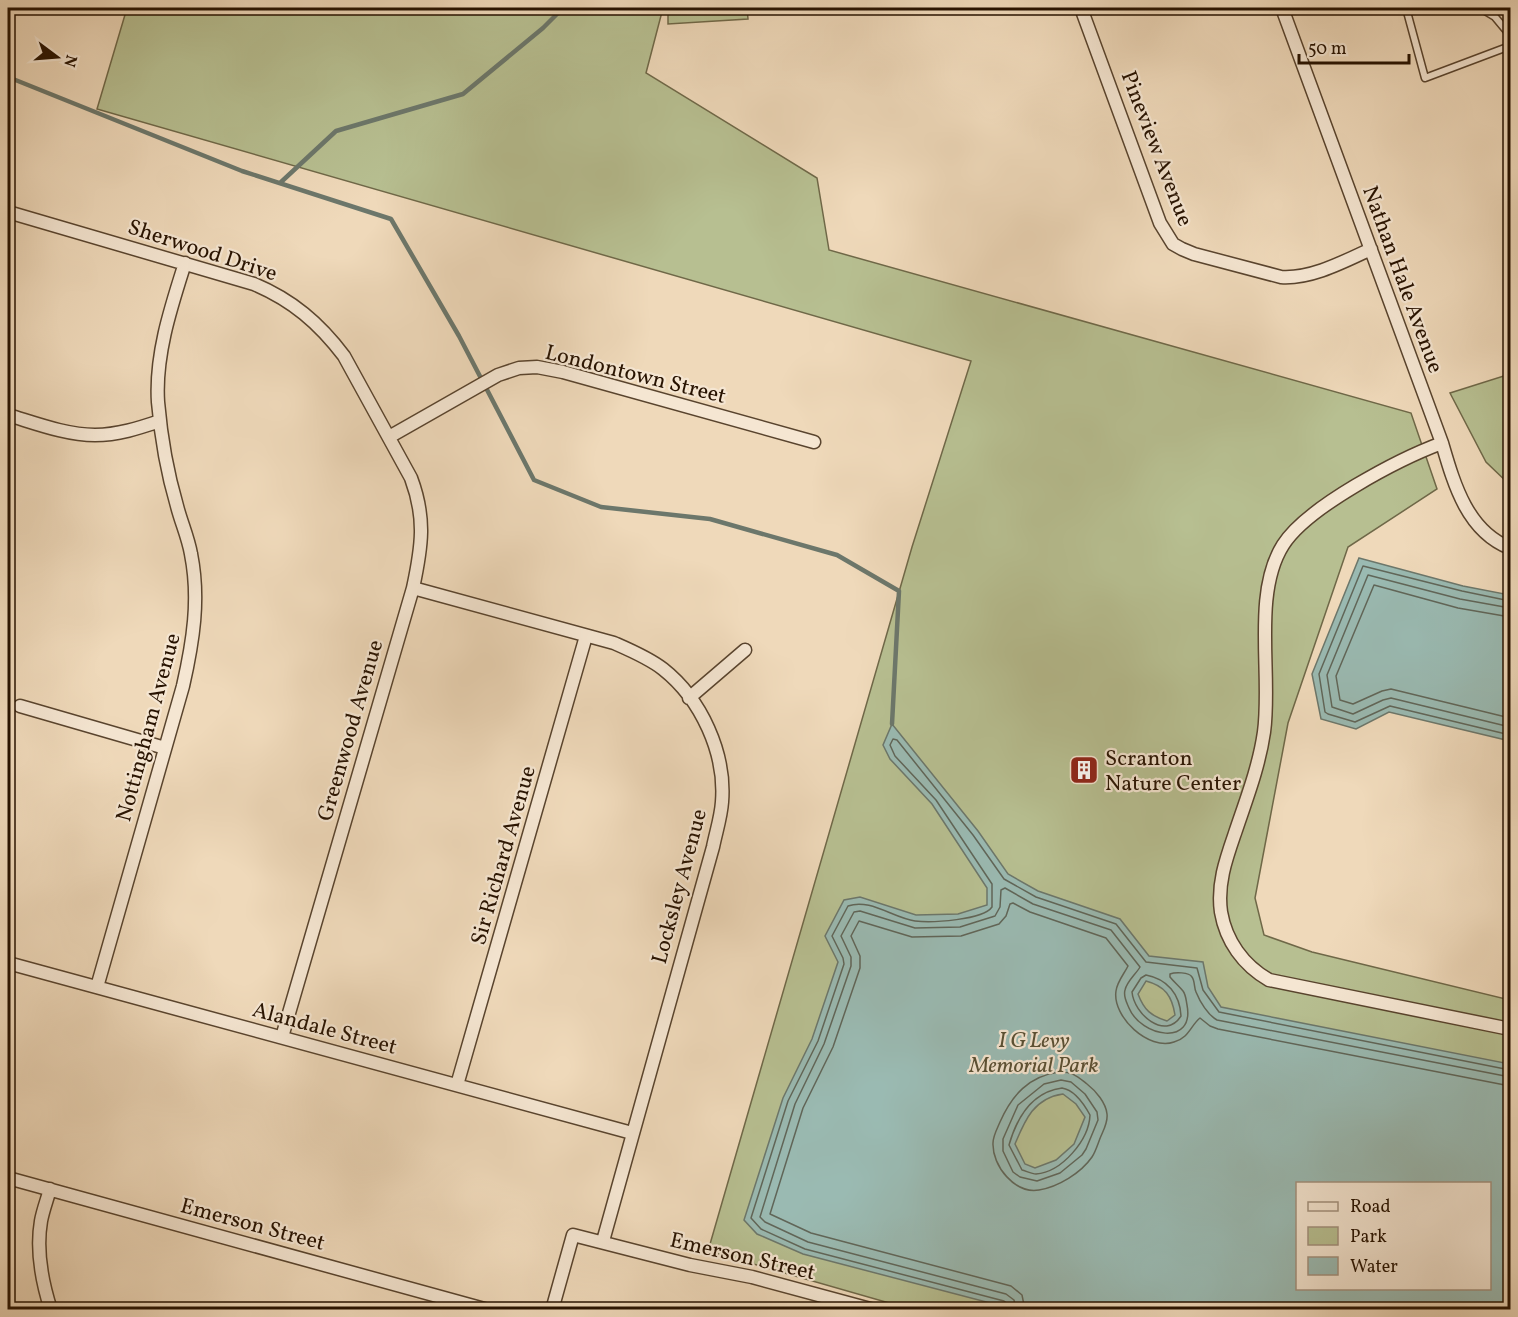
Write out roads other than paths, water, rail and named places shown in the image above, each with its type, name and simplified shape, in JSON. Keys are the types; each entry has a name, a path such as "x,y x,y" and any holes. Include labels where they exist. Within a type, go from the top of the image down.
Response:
{"street":[{"name":"Pineview Avenue","path":"1081,8 1160,223 1173,244 1194,254 1281,277 1294,278 1317,272 1371,249"},
{"name":"Nathan Hale Avenue","path":"1282,8 1442,443 1453,481 1466,508 1487,535 1510,548"},
{"name":"Sherwood Drive","path":"8,212 185,263 276,293 311,318 331,339 344,356 389,437"},
{"name":"Nottingham Avenue","path":"97,987 183,686 193,642 196,586 192,554 174,495 165,455 158,399 164,334 185,263"},
{"name":"Londontown Street","path":"389,437 498,375 519,368 537,367 563,372 814,442"},
{"path":"8,415 78,434 94,435 129,430 160,421"},
{"name":"Greenwood Avenue","path":"282,1037 413,588 420,557 421,513 411,478 389,437"},
{"path":"1442,443 1399,462 1314,514 1293,532 1276,557 1270,575 1266,602 1264,732 1258,762 1222,873 1221,912 1232,942 1245,963 1269,980 1510,1029"},
{"name":"Locksley Avenue","path":"413,588 614,643 660,667 672,677 702,716 713,739 720,763 722,803 713,847 603,1241"},
{"name":"Sir Richard Avenue","path":"457,1085 586,636"},
{"path":"689,698 745,650"},
{"path":"20,706 165,748"},
{"name":"Alandale Street","path":"8,963 632,1133"},
{"name":"Emerson Street","path":"8,1178 488,1310"},
{"path":"50,1189 39,1234 42,1271 51,1310"},
{"name":"Emerson Street","path":"552,1310 573,1235 874,1310"}],"lane":[{"path":"1406,8 1425,78 1510,46"},
{"path":"1480,8 1495,18 1510,35"}],"water":[{"path":"1359,558 1463,586 1510,595 1510,741 1389,712 1356,729 1321,719 1312,674"},
{"path":"892,724 978,831 1008,874 1038,891 1120,919 1149,956 1203,962 1208,987 1221,1007 1510,1064 1510,1309 1013,1309 803,1254 757,1234 744,1220 783,1098 812,1039 838,962 825,936 844,900 860,897 916,915 958,914 987,905 987,888 932,804 890,759 883,745","holes":["1146,981 1158,986 1172,1002 1175,1015 1167,1021 1149,1012 1138,994","1063,1094 1076,1104 1085,1117 1074,1144 1056,1160 1035,1168 1025,1164 1015,1144 1027,1119 1032,1111 1045,1100"]}],"waterway":[{"path":"280,183 336,131 463,94 543,28 563,8"},
{"path":"8,77 242,171 391,219 459,336 534,480 601,507 710,519 837,555 899,591 892,724"}],"place":[{"name":"Scranton Nature Center","path":"1084,770"}],"park label":[{"name":"I G Levy Memorial Park","path":"1034,1052"}]}
